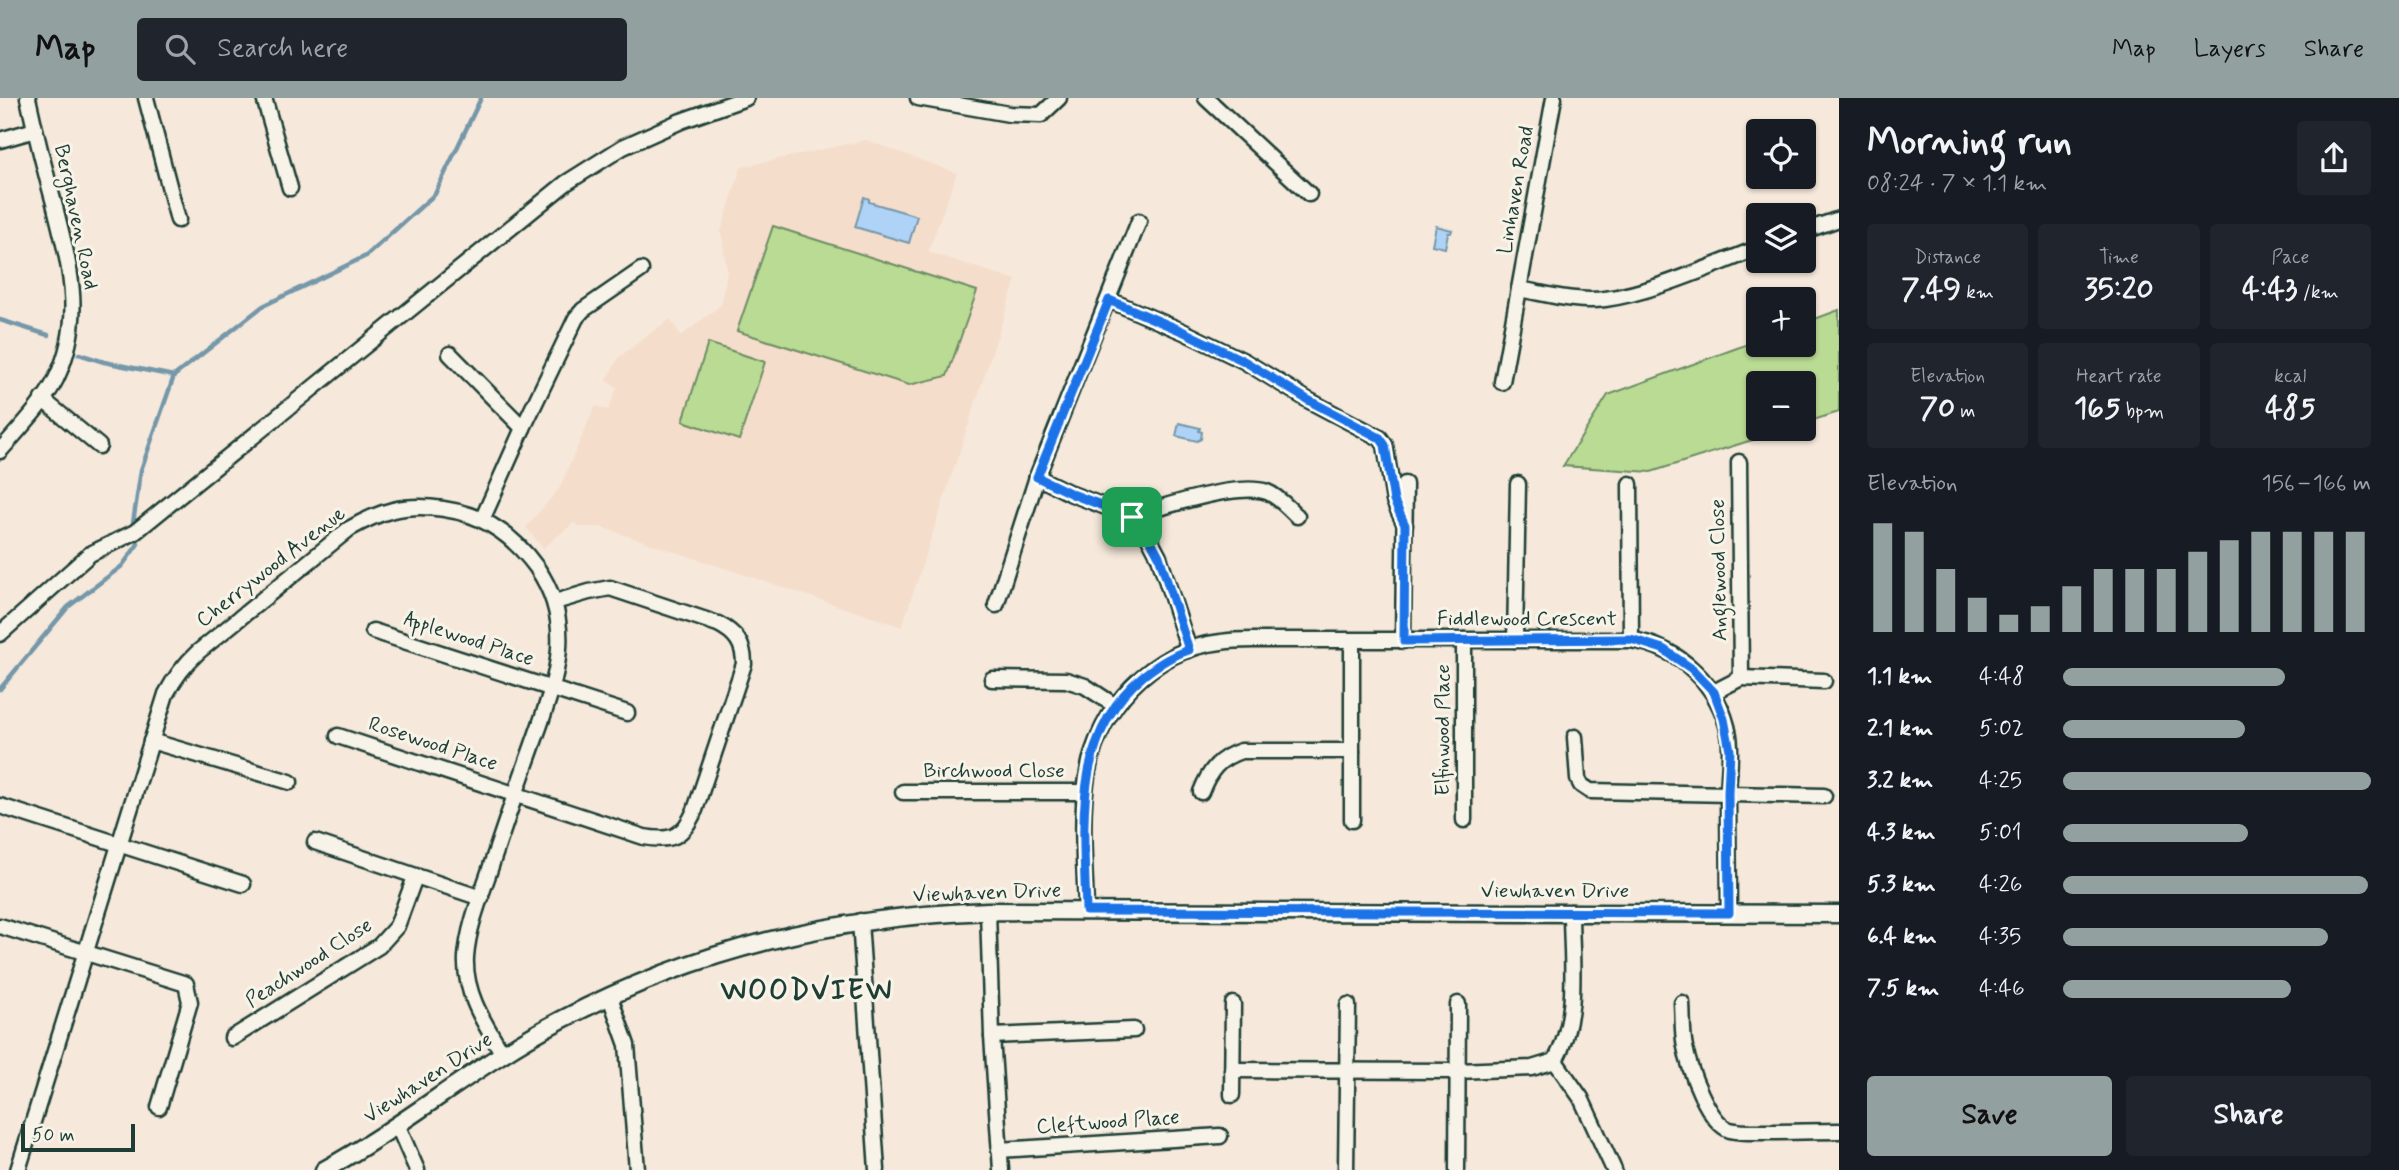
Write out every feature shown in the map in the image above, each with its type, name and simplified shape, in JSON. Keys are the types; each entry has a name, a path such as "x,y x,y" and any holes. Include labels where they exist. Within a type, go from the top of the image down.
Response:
{"street":[{"name":"Berghaven Road","path":"0,451 55,381 68,347 74,300 70,269 28,98"},
{"path":"146,98 178,220"},
{"path":"264,98 290,188"},
{"path":"0,634 90,554 135,532 566,183 623,147 681,121 746,98"},
{"path":"918,98 1009,114 1041,115 1059,98"},
{"path":"1206,98 1310,194"},
{"name":"Linhaven Road","path":"1502,382 1553,98"},
{"path":"0,140 35,130"},
{"path":"1816,228 1839,219"},
{"path":"996,606 1037,477 1139,221"},
{"path":"1519,289 1576,299 1603,299 1634,293 1746,253"},
{"path":"482,520 576,318 583,310 640,270"},
{"path":"1109,300 1244,361 1308,400 1380,438 1385,445 1394,501 1405,525"},
{"path":"450,354 523,428"},
{"path":"42,399 99,446"},
{"name":"Anglewood Close","path":"1739,462 1741,678"},
{"path":"1037,477 1132,517 1145,530 1159,556 1189,650"},
{"path":"1404,641 1405,484"},
{"path":"1515,640 1518,484"},
{"path":"1630,484 1631,639"},
{"path":"1132,517 1169,504 1241,491 1267,492 1297,516"},
{"name":"Cherrywood Avenue","path":"18,1170 166,694 183,666 349,528 372,517 411,508 455,512 482,520 509,536 527,555 555,602 560,638 553,688 468,942 467,978 472,997 503,1054"},
{"name":"Rosewood Place","path":"338,736 644,837 659,840 680,834 688,826 695,810 744,664 741,646 731,631 610,588 555,602"},
{"name":"Applewood Place","path":"373,631 553,688"},
{"name":"Fiddlewood Crescent","path":"1086,911 1085,792 1093,751 1114,705 1154,667 1189,650 1221,642 1631,639 1663,649 1679,658 1714,692 1728,733 1729,913"},
{"name":"Elfinwood Place","path":"1464,640 1464,820"},
{"path":"1352,641 1352,820"},
{"path":"1714,692 1741,678 1824,681"},
{"path":"992,680 1066,680 1085,686 1114,705"},
{"path":"553,688 627,713"},
{"path":"1576,737 1578,779 1581,785 1590,791 1824,796"},
{"path":"151,741 290,782"},
{"path":"1201,792 1209,772 1228,755 1241,751 1352,751"},
{"name":"Birchwood Close","path":"903,792 1085,792"},
{"path":"0,806 243,884"},
{"path":"315,842 481,898"},
{"name":"Peachwood Close","path":"232,1038 391,936 402,915 415,877"},
{"path":"988,911 992,1036 1001,1170"},
{"name":"Viewhaven Drive","path":"324,1170 560,1020 655,977 749,945 794,933 860,921 988,911 1839,914"},
{"path":"1233,1070 1458,1071 1532,1068 1555,1060 1569,1028 1572,1007 1571,912"},
{"path":"860,921 877,1170"},
{"path":"0,926 186,984 190,1002 159,1107"},
{"path":"610,997 627,1045 637,1170"},
{"path":"1682,1003 1683,1035 1689,1062 1703,1097 1721,1125 1732,1130 1839,1131"},
{"path":"1233,1004 1233,1095"},
{"path":"1457,1170 1458,1004"},
{"path":"1346,1170 1348,1005"},
{"path":"992,1036 1134,1030"},
{"path":"1555,1060 1581,1097 1614,1170"},
{"path":"397,1124 417,1170"},
{"name":"Cleftwood Place","path":"999,1150 1220,1136"}],"shaded area":[{"path":"866,140 957,173 928,252 1016,280 902,627 600,527 581,527 574,523 543,548 526,527 559,489 595,406 608,410 617,388 606,381 619,357 670,319 681,336 721,305 727,271 721,231 741,167"}],"green space":[{"path":"773,226 977,291 947,376 909,385 737,331"},
{"path":"1839,310 1839,412 1816,419 1816,371 1746,371 1746,441 1749,441 1651,472 1563,466 1608,395 1746,345 1746,357 1816,357 1816,319"},
{"path":"708,343 765,362 739,440 683,421"}],"water":[{"path":"864,197 869,199 869,202 917,216 909,243 855,227"},
{"path":"1436,226 1452,230 1448,233 1445,248 1432,245"},
{"path":"1179,423 1200,428 1201,439 1197,441 1176,436"}],"waterway":[{"path":"79,354 104,362 174,376 263,306 366,256 435,194 481,98"},
{"path":"0,320 48,335"},
{"path":"0,689 68,607 122,566 138,544 133,523 141,470 174,376"}],"district":[{"name":"WOODVIEW","path":"807,991"}],"route":[{"path":"1109,300 1244,361 1308,400 1380,438 1385,445 1394,501 1405,525 1404,641 1631,639 1663,649 1692,669 1714,692 1728,733 1729,913 1086,911 1085,792 1093,751 1114,705 1154,667 1189,650 1159,556 1145,530 1132,517 1037,477 1109,300"}]}
